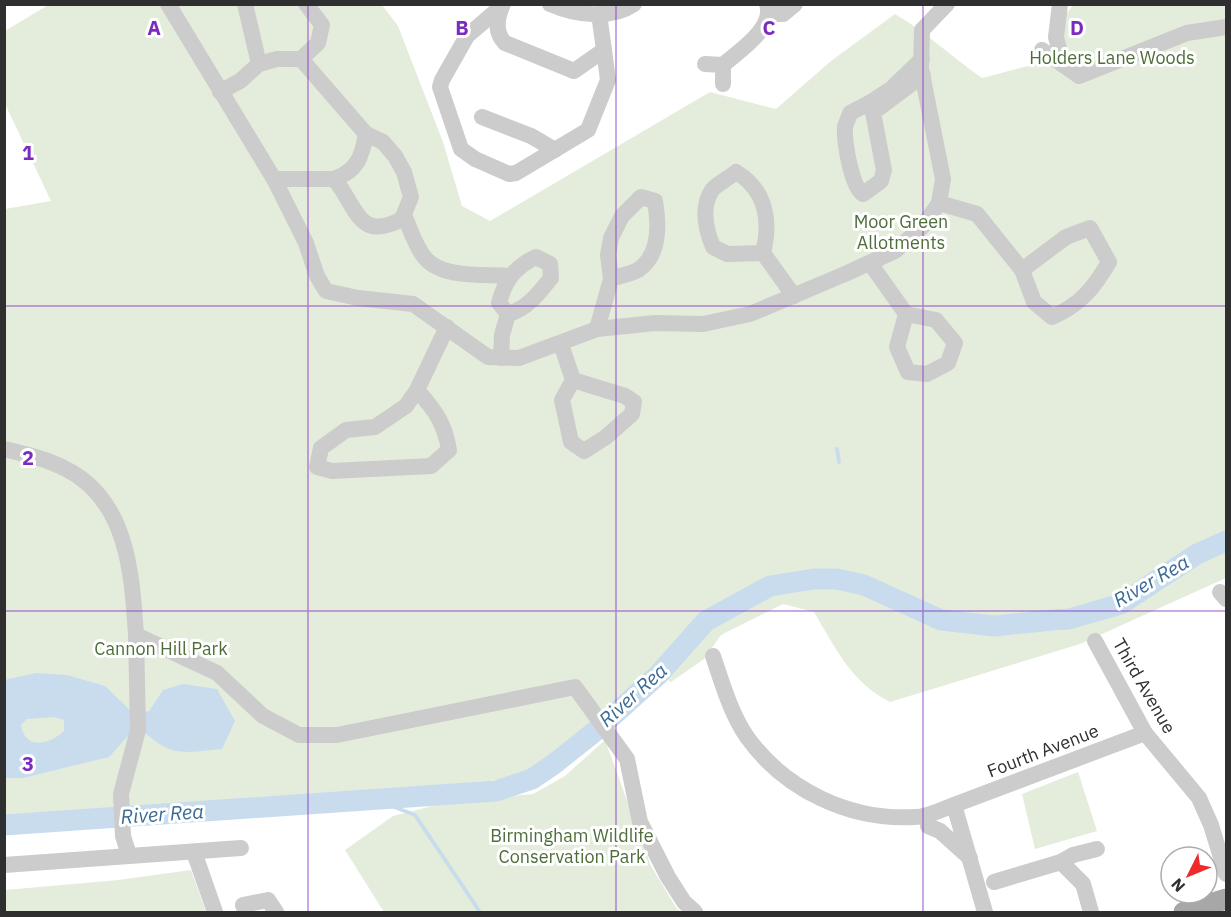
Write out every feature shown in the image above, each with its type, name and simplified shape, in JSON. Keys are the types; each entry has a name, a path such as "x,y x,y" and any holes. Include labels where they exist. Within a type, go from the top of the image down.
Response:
{"main road":[{"path":"1184,912 1227,899"}],"street":[{"path":"168,4 274,179 306,243 317,276 326,291 358,298 413,304 488,357 501,358 519,358 597,329 655,323 704,324 750,314 895,251 916,232 939,203 943,179 922,67 922,30 947,4"},
{"path":"245,4 259,64"},
{"path":"220,92 240,81 259,64 277,59 301,59 318,43 322,25 306,4"},
{"path":"550,4 571,13 599,14 634,4"},
{"path":"705,64 723,65 762,29 767,9 783,14 795,4"},
{"path":"1060,4 1056,37 1063,65"},
{"path":"502,5 473,29 440,87 461,150 509,174 522,172 588,130 607,84 599,14"},
{"path":"502,5 498,29 499,37 505,43"},
{"path":"1041,50 1079,76 1187,33 1227,27"},
{"path":"473,29 607,84"},
{"path":"574,72 604,50"},
{"path":"301,59 366,134 383,142 404,172 411,196 402,219 386,228 364,224 353,212 345,191 334,179"},
{"path":"723,65 723,84"},
{"path":"871,102 879,108 922,67"},
{"path":"871,102 884,170 881,181 862,194 856,189 850,168 845,127 850,113 871,102"},
{"path":"482,117 531,136 555,150"},
{"path":"274,179 334,179 348,174 357,163 363,150 366,134"},
{"path":"736,172 751,181 763,204 769,231 763,253 727,254 712,247 705,228 707,207 712,190 736,172"},
{"path":"597,329 611,279 608,255 611,238 622,216 641,197 655,201 658,223 655,249 639,270 611,279"},
{"path":"939,203 977,214 1022,270 1034,302 1052,317 1067,310 1095,287 1109,262 1090,228 1066,237 1022,270"},
{"path":"404,215 423,256 434,267 451,272 510,276"},
{"path":"763,253 794,296"},
{"path":"501,358 508,314 499,303 510,276 523,264 536,257 550,264 551,278 537,296 516,312 508,314"},
{"path":"870,262 906,314"},
{"path":"417,390 435,409 445,427 449,450 431,466 332,471 317,467 321,448 346,430 375,427 406,406 417,390 447,327"},
{"path":"561,344 573,380 562,400 571,441 584,451 606,437 632,414 634,402 625,396 573,380"},
{"path":"4,449 66,469 93,486 119,527 129,564 136,635 138,730 121,804 122,827 129,855"},
{"path":"136,635 217,673 263,716 299,735 337,735 575,687 627,759 640,822 668,877 684,902 695,912"},
{"name":"Third Avenue","path":"1095,641 1145,734 1199,798 1211,825 1227,874"},
{"name":"Fourth Avenue","path":"713,656 729,700 747,736 773,767 803,790 865,815 917,817 1145,734"},
{"path":"954,805 985,912"},
{"path":"928,826 940,831 971,859"},
{"path":"4,865 241,848"},
{"path":"994,882 1097,849"},
{"path":"194,852 215,912"},
{"path":"1061,862 1083,884 1091,912"},
{"path":"246,912 243,905 268,900 276,912"}],"green space":[{"path":"48,5 382,5 398,26 443,142 462,206 490,221 710,92 776,109 831,61 895,14 982,78 1043,62 1064,17 1073,5 1226,5 1226,578 1080,644 890,702 876,694 855,674 837,651 814,612 783,604 721,635 704,659 671,682 652,672 551,763 526,775 490,781 5,818 5,209 51,201 5,104 5,31"},
{"name":"Birmingham Wildlife Conservation Park","path":"605,740 651,866 677,909 682,912 384,912 345,850 393,816 452,801 533,794 565,776"},
{"path":"1078,772 1097,831 1035,849 1022,794"},
{"path":"191,870 206,912 5,912 5,890 118,880"}],"water":[{"path":"36,673 67,675 105,686 134,714 149,711 163,690 183,684 217,689 235,721 222,749 195,752 176,751 159,744 137,726 109,757 23,778 5,778 4,680","holes":["55,717 64,720 64,731 52,739 38,743 27,738 21,725 27,719"]}],"waterway":[{"path":"837,449 839,462"},
{"name":"River Rea","path":"4,825 496,791 532,779 554,764 598,729 658,675 706,621 770,586 814,579 837,579 864,585 941,620 994,626 1069,619 1121,604 1197,554 1226,541"},
{"path":"374,799 415,815 480,912"}],"park label":[{"name":"Holders Lane Woods","path":"1112,58"},
{"name":"Moor Green Allotments","path":"901,232"},
{"name":"Cannon Hill Park","path":"161,649"}]}
